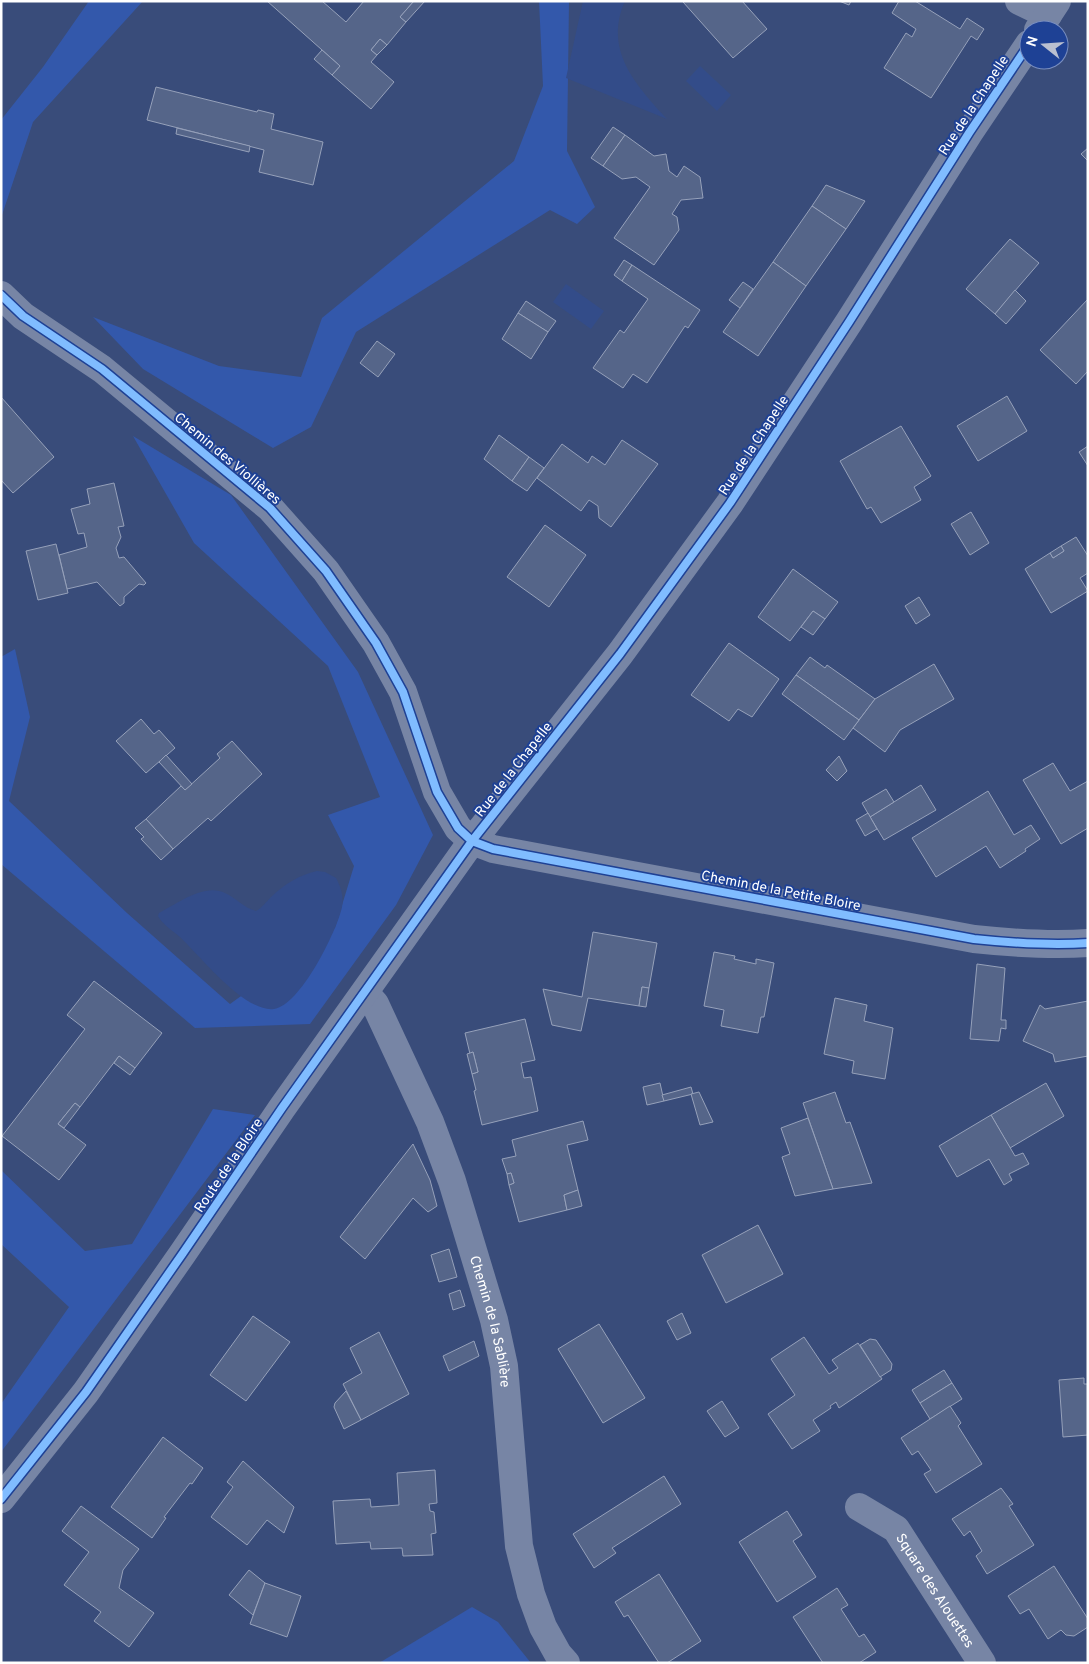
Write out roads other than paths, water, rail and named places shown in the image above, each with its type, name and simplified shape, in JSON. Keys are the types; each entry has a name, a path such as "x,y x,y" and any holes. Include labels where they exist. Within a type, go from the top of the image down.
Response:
{"street":[{"path":"1019,1 1048,16"},
{"name":"Rue de la Chapelle","path":"472,841 620,654 730,503 1019,59"},
{"name":"Chemin des Viollières","path":"1,295 23,316 102,369 270,508 326,571 376,643 403,692 438,792 458,828 472,841"},
{"name":"Chemin de la Petite Bloire","path":"472,841 493,849 974,939 1020,944 1064,945 1088,943"},
{"name":"Route de la Bloire","path":"1,1499 86,1392 282,1108 472,841"},
{"name":"Chemin de la Sablière","path":"365,993 375,1004 430,1122 452,1181 491,1311 504,1366 519,1546 531,1594 543,1627 558,1654 566,1663"},
{"name":"Square des Alouettes","path":"859,1508 896,1529 982,1663"}]}
